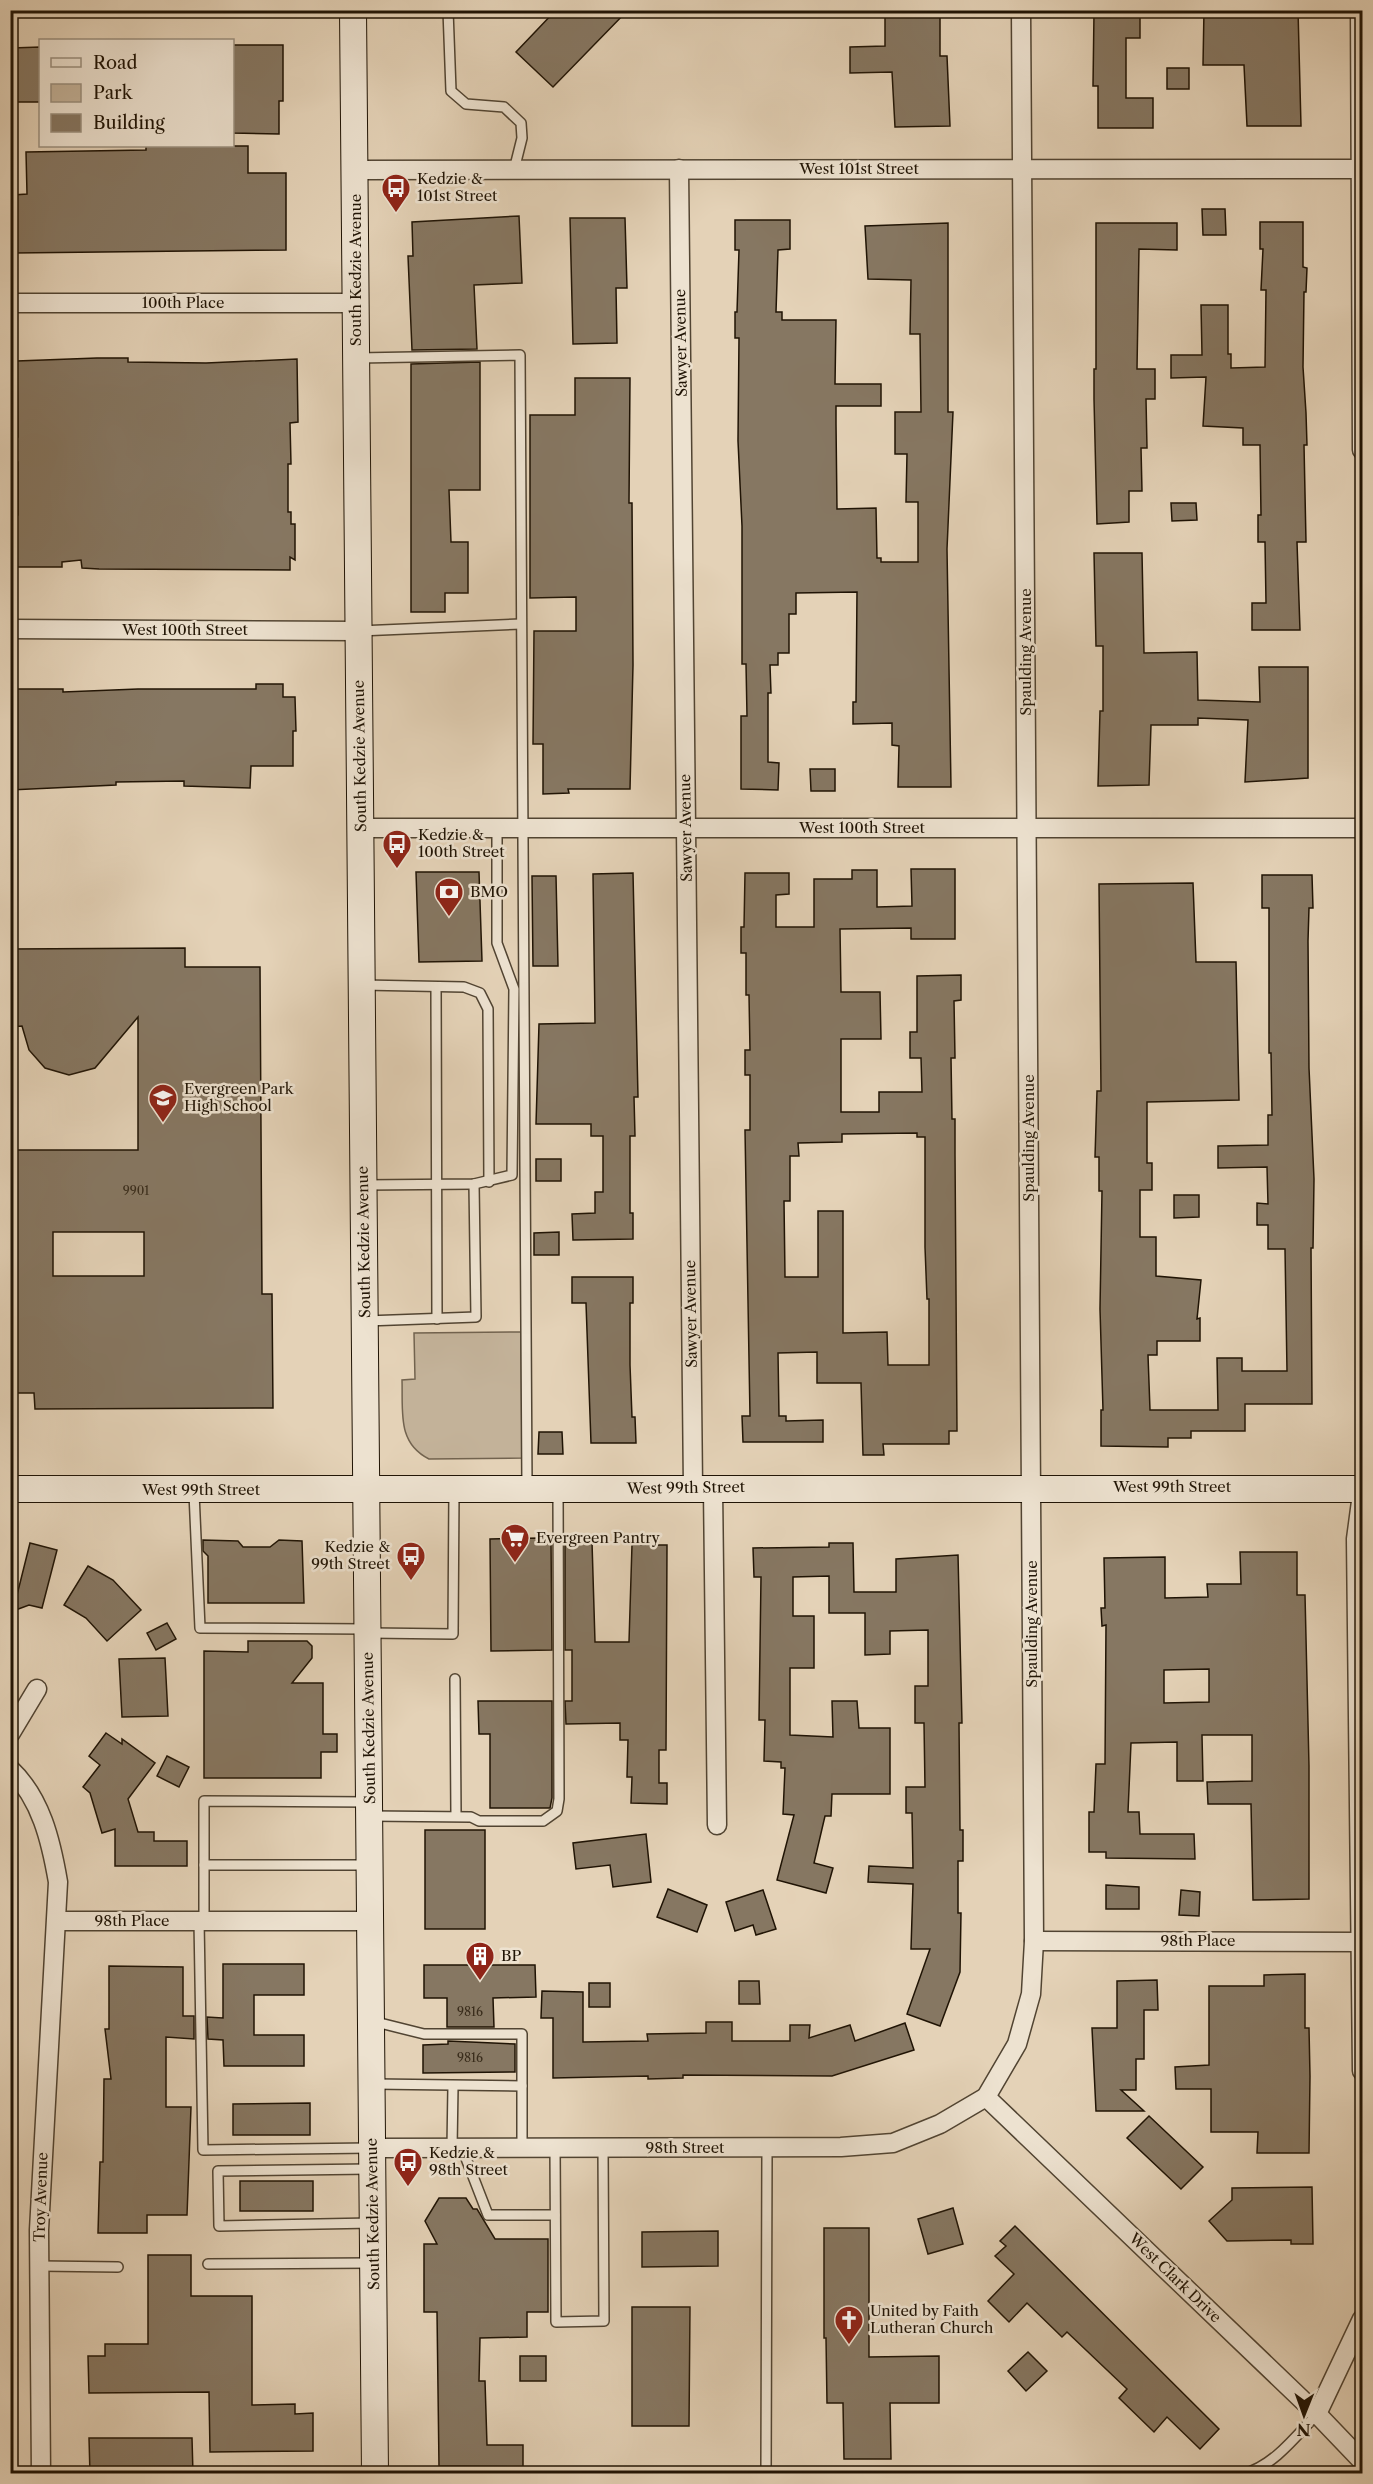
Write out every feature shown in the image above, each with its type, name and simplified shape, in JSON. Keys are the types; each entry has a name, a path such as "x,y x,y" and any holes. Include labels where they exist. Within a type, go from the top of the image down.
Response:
{"main road":[{"name":"South Kedzie Avenue","path":"353,10 375,2474"},
{"name":"West 99th Street","path":"10,1489 367,1492 1031,1486 1362,1489"}],"street":[{"name":"Spaulding Avenue","path":"986,2097 1017,2044 1031,1994 1034,1941 1021,10"},
{"path":"1360,10 1362,450"},
{"name":"West 101st Street","path":"355,170 1362,169"},
{"name":"Sawyer Avenue","path":"679,170 686,828 703,1488 717,1825"},
{"name":"100th Place","path":"10,303 356,303"},
{"name":"West 100th Street","path":"10,629 359,631"},
{"name":"West 100th Street","path":"361,828 1362,828"},
{"path":"1362,1494 1356,1539 1362,2071"},
{"path":"10,1734 38,1689"},
{"path":"10,1769 23,1781 38,1809 52,1845 58,1882 57,1921"},
{"name":"98th Place","path":"57,1921 370,1921"},
{"name":"Troy Avenue","path":"41,2474 40,2266 47,2065 57,1921"},
{"name":"98th Place","path":"1034,1941 1362,1942"},
{"name":"98th Street","path":"373,2158 457,2148 841,2147 893,2142 940,2124 986,2097"},
{"name":"West Clark Drive","path":"986,2097 1317,2414 1362,2461"},
{"path":"1317,2414 1362,2319"}],"lane":[{"path":"448,10 451,91 466,104 504,107 521,123 522,138 514,170"},
{"path":"356,358 520,355 527,1490"},
{"path":"359,631 521,624"},
{"path":"364,1185 474,1184 512,1175 514,989 497,943 497,828"},
{"path":"362,985 464,987 480,993 488,1009 489,1182"},
{"path":"436,987 437,1318"},
{"path":"365,1321 476,1317 474,1184"},
{"path":"194,1490 200,1628 453,1634 454,1491"},
{"path":"373,2158 202,2150 204,1802 369,1809 471,1817 479,1821 543,1821 557,1810 560,1799 558,1490"},
{"path":"455,1679 456,1816"},
{"path":"204,1865 370,1865"},
{"path":"371,2021 424,2034 522,2034 522,2148"},
{"path":"372,2084 522,2086"},
{"path":"453,2086 457,2148 488,2215 555,2216"},
{"path":"555,2148 556,2322 604,2322 603,2148"},
{"path":"766,2474 767,2148"},
{"path":"373,2158 218,2171 219,2226 373,2223"},
{"path":"208,2264 374,2263"},
{"path":"40,2266 118,2267"},
{"path":"1243,2474 1252,2471 1280,2453 1317,2414"}],"green space":[{"path":"521,1332 522,1458 429,1459 419,1452 411,1444 407,1435 403,1415 402,1380 415,1379 414,1333"}],"building":[{"path":"556,10 628,10 553,87 516,52"},
{"path":"1204,10 1298,10 1301,126 1247,126 1244,65 1203,65"},
{"path":"885,12 940,12 940,56 947,56 950,126 895,127 892,72 850,73 850,47 885,46"},
{"path":"1094,13 1140,13 1140,38 1126,38 1126,98 1153,98 1153,128 1098,128 1098,86 1093,86"},
{"path":"234,45 283,45 283,101 279,101 279,134 234,133"},
{"path":"39,47 39,102 12,102 12,48"},
{"path":"1167,68 1189,68 1189,89 1167,89"},
{"path":"248,146 248,173 286,173 286,250 14,253 13,195 27,194 26,152 146,150 146,147"},
{"path":"1202,209 1225,209 1226,235 1203,235"},
{"path":"519,216 522,283 474,285 477,349 412,350 408,256 413,256 412,222"},
{"path":"570,218 625,218 627,288 616,288 617,343 573,344"},
{"path":"735,220 790,220 790,249 778,250 776,312 782,312 782,320 836,320 835,384 881,384 881,406 836,406 836,424 837,509 876,508 877,558 881,558 881,562 918,562 918,502 906,502 907,454 895,454 895,412 921,412 920,334 910,334 911,280 868,279 865,226 948,223 948,412 953,412 947,549 951,787 898,787 899,746 892,745 892,723 853,724 853,702 856,702 857,592 796,593 796,614 789,614 789,653 778,653 778,665 770,665 768,762 779,763 778,790 741,789 741,716 747,716 746,664 742,664 742,526 738,441 739,338 735,338 739,250 735,250"},
{"path":"1260,222 1303,222 1303,267 1307,268 1306,292 1304,292 1303,367 1307,445 1304,445 1306,542 1297,542 1300,630 1252,630 1252,603 1266,603 1265,542 1258,542 1258,515 1261,515 1260,445 1243,445 1243,428 1203,426 1206,377 1171,378 1171,355 1202,355 1201,305 1228,305 1228,354 1231,354 1231,368 1265,367 1266,290 1261,290 1263,249 1260,249"},
{"path":"1096,223 1177,223 1177,250 1139,249 1137,369 1155,369 1155,399 1146,399 1147,448 1141,448 1142,491 1129,491 1129,522 1097,524 1094,399"},
{"path":"128,358 128,362 206,363 297,359 298,422 290,423 291,464 288,464 288,512 291,512 291,524 295,524 295,560 290,557 290,570 99,569 82,568 81,560 62,562 62,567 10,567 10,515 18,515 18,462 10,462 10,437 18,437 17,361"},
{"path":"480,362 480,490 449,490 451,542 468,542 468,593 445,593 445,612 411,612 411,364"},
{"path":"575,378 630,378 629,503 632,503 633,665 630,789 568,789 569,793 543,794 543,744 533,744 534,631 576,631 576,597 530,598 530,415 575,415"},
{"path":"1171,503 1196,503 1197,520 1172,521"},
{"path":"1094,553 1142,553 1144,653 1197,652 1198,700 1260,702 1259,667 1308,667 1308,778 1245,782 1248,720 1198,718 1198,725 1151,725 1149,785 1098,786 1100,711 1103,711 1103,646 1096,646"},
{"path":"256,684 283,684 283,697 295,697 296,731 293,731 293,766 251,766 250,788 184,786 184,781 116,782 116,785 10,790 10,689 63,689 63,692 138,689 256,689"},
{"path":"810,769 835,769 835,791 811,791"},
{"path":"911,869 955,869 955,939 911,939 911,928 840,929 841,992 880,992 881,1039 841,1039 841,1112 879,1112 879,1092 922,1092 921,1058 910,1058 910,1032 917,1032 917,976 961,975 961,1000 954,1001 955,1058 951,1058 952,1119 955,1119 957,1431 949,1431 949,1444 883,1444 884,1455 863,1455 861,1383 817,1383 817,1352 778,1353 779,1416 786,1416 786,1421 823,1420 823,1442 743,1442 742,1416 750,1416 745,1130 750,1130 750,1075 745,1075 745,1050 750,1050 749,995 746,995 746,953 741,953 745,873 789,873 789,894 776,895 776,927 814,927 814,879 852,879 852,870 877,870 877,907 912,906","holes":["917,1133 917,1137 925,1137 925,1247 927,1299 929,1299 929,1365 888,1365 887,1332 843,1333 843,1211 818,1211 818,1277 785,1277 784,1201 790,1201 790,1156 799,1156 798,1143 842,1142 842,1134"]},
{"name":"BMO","path":"416,872 479,872 482,961 419,962"},
{"path":"633,873 638,1097 634,1097 635,1136 630,1136 630,1213 633,1213 633,1239 573,1240 572,1214 595,1213 595,1192 603,1192 603,1136 591,1136 591,1124 536,1124 539,1024 595,1023 593,874"},
{"path":"1262,875 1312,875 1313,908 1309,908 1308,941 1309,1068 1314,1179 1313,1248 1311,1248 1312,1404 1245,1404 1245,1431 1191,1431 1191,1438 1168,1438 1168,1447 1101,1446 1101,1410 1103,1410 1100,1309 1102,1191 1099,1191 1099,1157 1095,1157 1097,1091 1101,1091 1099,884 1193,883 1196,962 1236,962 1239,1100 1147,1102 1147,1163 1152,1163 1152,1190 1140,1190 1140,1237 1156,1237 1156,1276 1201,1280 1197,1319 1200,1318 1200,1341 1157,1341 1157,1355 1148,1355 1150,1410 1218,1410 1217,1358 1242,1358 1242,1371 1287,1371 1285,1249 1268,1249 1268,1225 1257,1225 1257,1203 1268,1204 1267,1167 1218,1168 1218,1146 1268,1145 1268,1115 1272,1115 1271,1053 1269,1053 1269,908 1262,908"},
{"path":"532,876 556,876 558,966 533,966"},
{"path":"185,948 185,967 260,967 262,1294 272,1294 273,1408 35,1409 34,1393 10,1393 10,1150 138,1150 138,1017 95,1068 69,1075 45,1068 29,1050 22,1026 10,1027 10,949","holes":["53,1232 144,1232 144,1276 53,1276"]},
{"path":"536,1159 561,1159 561,1181 536,1181"},
{"path":"1174,1195 1199,1195 1199,1217 1174,1218"},
{"path":"559,1232 559,1255 534,1255 534,1233"},
{"path":"572,1277 633,1277 633,1303 630,1303 630,1365 632,1417 635,1417 636,1443 591,1443 586,1303 572,1303"},
{"path":"539,1432 562,1432 563,1454 538,1454"},
{"path":"539,1538 539,1541 551,1541 552,1650 491,1651 490,1539"},
{"path":"203,1540 238,1541 243,1547 270,1547 279,1540 302,1541 304,1603 208,1603 208,1556 203,1551"},
{"path":"565,1542 592,1542 595,1642 629,1642 632,1545 667,1545 666,1750 659,1750 659,1783 667,1783 667,1804 631,1803 632,1777 627,1777 628,1740 620,1740 620,1723 566,1724 565,1701 572,1701 572,1650 565,1650"},
{"path":"30,1543 57,1550 42,1608 29,1605 13,1611"},
{"path":"829,1543 853,1543 854,1592 896,1592 896,1559 958,1555 962,1723 959,1723 960,1830 963,1830 963,1861 958,1861 958,1913 961,1913 960,1972 940,2026 907,2014 930,1949 911,1949 913,1884 868,1882 869,1866 913,1868 912,1813 906,1813 906,1787 925,1787 924,1723 915,1723 915,1686 928,1686 928,1630 890,1631 890,1654 865,1655 865,1613 829,1613 829,1576 793,1577 793,1616 814,1616 814,1668 790,1668 790,1735 833,1737 832,1701 857,1701 859,1728 890,1728 890,1794 832,1794 831,1816 825,1816 814,1863 833,1868 826,1893 777,1880 794,1815 783,1814 785,1768 781,1768 781,1762 764,1761 765,1720 759,1720 761,1577 754,1577 753,1548 829,1547"},
{"path":"1240,1552 1297,1552 1297,1595 1305,1595 1309,1899 1253,1900 1251,1804 1208,1804 1207,1782 1252,1781 1252,1735 1202,1735 1203,1781 1177,1781 1177,1742 1131,1743 1128,1812 1139,1812 1140,1834 1194,1834 1195,1859 1106,1858 1106,1852 1089,1852 1089,1812 1094,1812 1096,1764 1105,1764 1106,1625 1102,1626 1101,1608 1105,1608 1104,1558 1165,1557 1165,1598 1208,1597 1207,1584 1241,1584","holes":["1209,1669 1209,1702 1164,1703 1164,1670"]},
{"path":"88,1566 113,1580 141,1610 107,1641 86,1618 64,1605"},
{"path":"167,1623 176,1639 156,1650 147,1633"},
{"path":"248,1641 307,1641 312,1646 312,1658 292,1683 323,1683 323,1734 337,1734 337,1752 321,1752 321,1778 204,1778 204,1651 248,1652"},
{"path":"165,1658 168,1716 122,1717 119,1659"},
{"path":"478,1701 552,1701 552,1798 550,1808 490,1808 490,1734 479,1734"},
{"path":"106,1733 122,1744 122,1739 155,1763 128,1799 138,1832 154,1832 154,1841 187,1841 187,1866 115,1866 115,1829 102,1833 90,1793 83,1787 100,1765 89,1756"},
{"path":"167,1756 189,1767 179,1787 157,1776"},
{"path":"425,1830 485,1830 485,1929 425,1929"},
{"path":"646,1834 651,1882 613,1887 610,1865 576,1869 573,1843"},
{"path":"1106,1885 1139,1887 1139,1909 1106,1909"},
{"path":"668,1889 707,1905 697,1932 657,1917"},
{"path":"763,1890 776,1929 756,1935 753,1925 735,1931 726,1902"},
{"path":"1181,1890 1200,1892 1199,1916 1179,1915"},
{"path":"223,1964 304,1964 304,1995 254,1995 254,2035 304,2035 304,2066 224,2066 223,2040 208,2039 207,2017 223,2018"},
{"name":"BP","path":"424,1965 535,1965 536,1997 493,1998 494,2027 447,2027 447,1998 424,1998"},
{"path":"109,1966 183,1967 183,2016 194,2016 194,2039 166,2037 166,2107 191,2107 187,2215 147,2215 147,2233 98,2233 100,2162 103,2162 104,2079 111,2079 105,2029 109,2029"},
{"path":"1305,1974 1305,2028 1309,2028 1309,2153 1257,2153 1258,2132 1211,2132 1211,2089 1176,2089 1175,2067 1209,2065 1209,1986 1264,1986 1264,1975"},
{"path":"1157,1980 1158,2010 1144,2010 1144,2059 1136,2059 1136,2090 1121,2090 1144,2111 1096,2111 1092,2028 1117,2028 1117,1981"},
{"path":"739,1981 759,1981 760,2004 739,2004"},
{"path":"589,1983 610,1983 610,2007 589,2007"},
{"path":"542,1991 583,1992 583,2042 648,2041 647,2034 706,2033 706,2022 732,2022 732,2041 790,2041 790,2025 810,2025 809,2038 850,2025 855,2041 905,2023 914,2050 832,2076 683,2075 683,2078 648,2079 648,2076 553,2078 553,2018 541,2018"},
{"path":"448,2041 515,2044 515,2072 423,2073 423,2045 448,2044"},
{"path":"310,2103 310,2135 233,2135 233,2104"},
{"path":"1149,2116 1203,2167 1181,2189 1127,2138"},
{"path":"240,2181 313,2181 313,2211 240,2211"},
{"path":"1312,2187 1313,2244 1291,2244 1291,2240 1227,2241 1209,2221 1232,2200 1232,2188"},
{"path":"439,2198 466,2198 473,2209 477,2209 495,2239 548,2239 548,2312 527,2312 527,2337 480,2338 479,2381 485,2381 487,2445 523,2445 523,2467 439,2466 437,2312 424,2312 424,2244 437,2244 425,2221"},
{"path":"953,2208 963,2244 928,2254 918,2219"},
{"path":"1015,2226 1219,2429 1200,2449 1167,2417 1154,2432 1119,2398 1127,2389 1067,2332 1062,2337 1027,2303 1009,2322 988,2301 1014,2274 995,2256 1006,2246 1000,2241"},
{"name":"United by Faith Lutheran Church","path":"824,2228 869,2228 869,2357 939,2356 939,2403 890,2403 891,2459 844,2459 843,2403 827,2403 826,2338 824,2338"},
{"path":"718,2231 718,2266 642,2267 642,2232"},
{"path":"148,2255 191,2255 191,2296 252,2296 252,2405 295,2404 295,2414 313,2413 313,2451 210,2452 209,2392 89,2393 88,2356 105,2356 105,2344 148,2344"},
{"path":"632,2307 690,2307 689,2426 632,2426"},
{"path":"1028,2352 1047,2371 1026,2391 1008,2371"},
{"path":"520,2356 546,2356 546,2381 520,2381"},
{"path":"89,2438 192,2438 193,2474 90,2474"}],"place":[{"name":"Kedzie & 101st Street","path":"396,214"},
{"name":"Kedzie & 100th Street","path":"397,870"},
{"name":"BMO","path":"449,918"},
{"name":"Evergreen Park High School","path":"163,1124"},
{"name":"Evergreen Pantry","path":"515,1564"},
{"name":"Kedzie & 99th Street","path":"411,1582"},
{"name":"BP","path":"480,1982"},
{"name":"Kedzie & 98th Street","path":"408,2188"},
{"name":"United by Faith Lutheran Church","path":"849,2346"}]}
